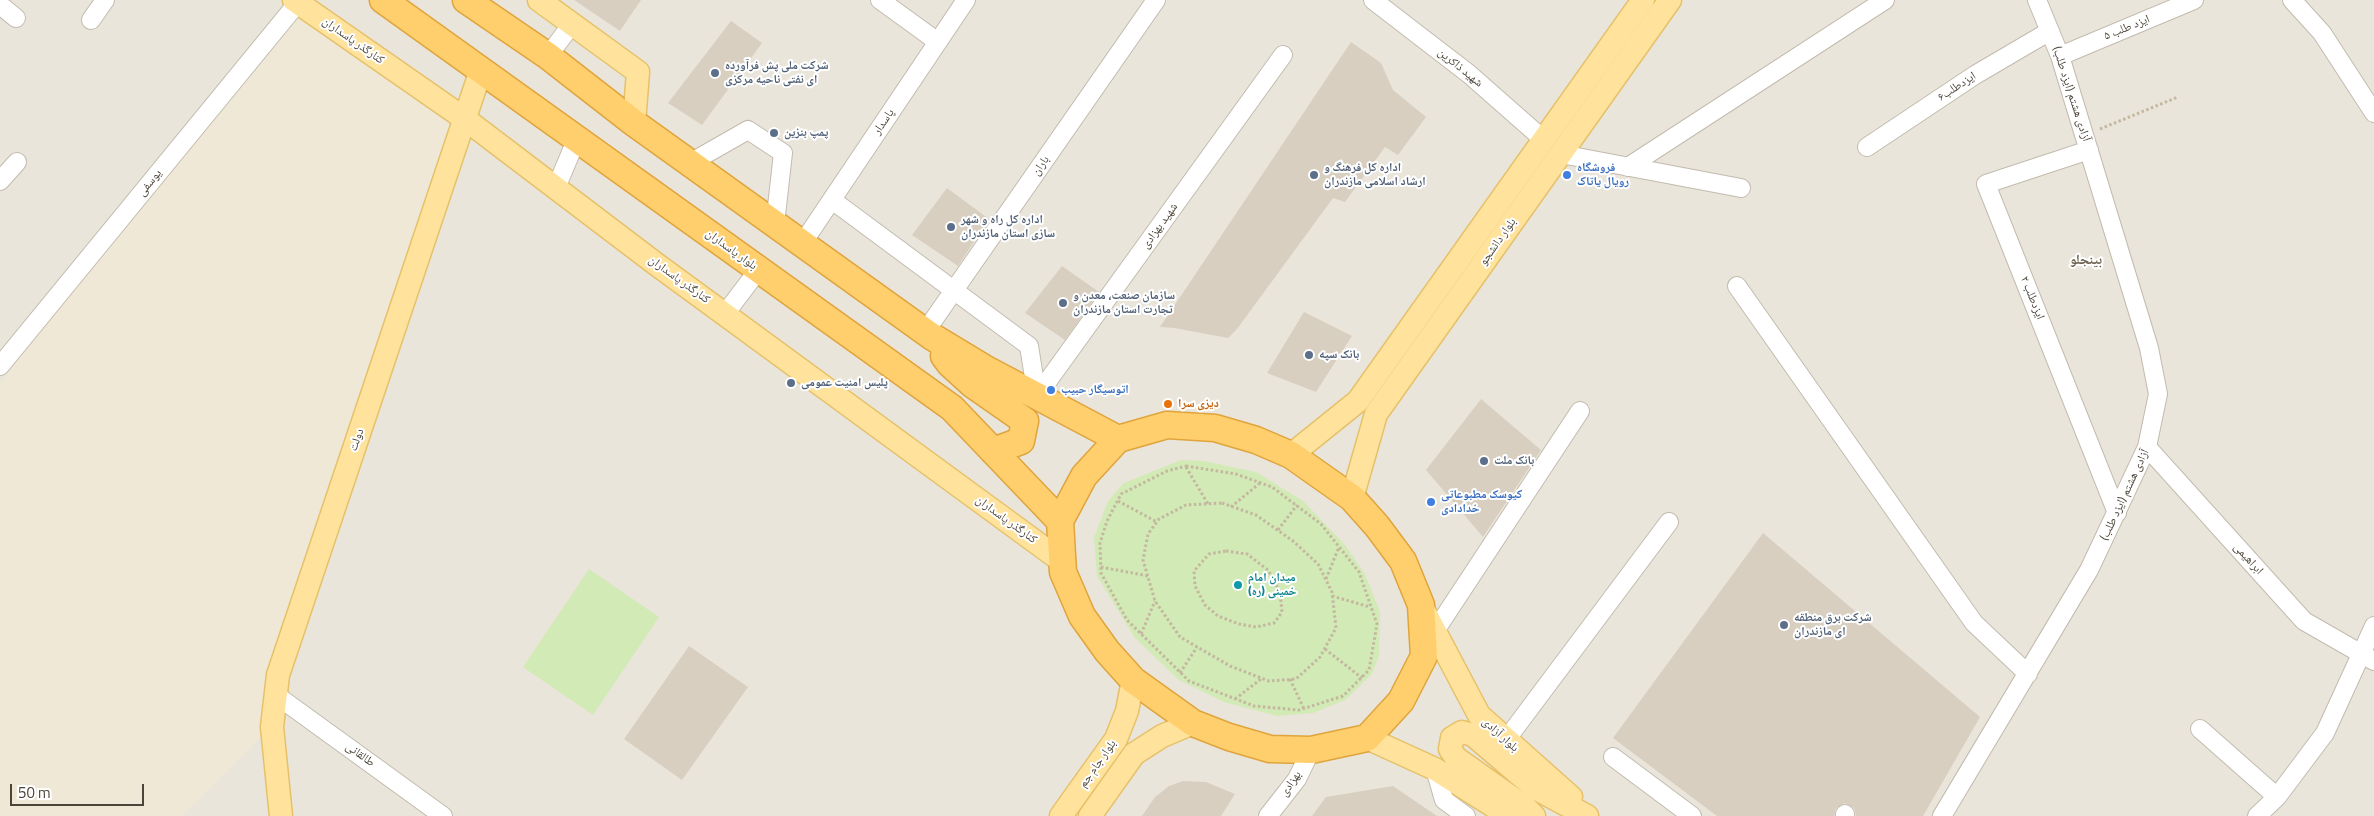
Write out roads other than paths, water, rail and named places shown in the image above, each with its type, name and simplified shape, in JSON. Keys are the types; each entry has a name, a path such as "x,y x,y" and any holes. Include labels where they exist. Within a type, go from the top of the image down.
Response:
{"highway":[{"name":"بلوار پاسداران","path":"383,0 952,408 1060,521"},
{"path":"466,0 548,56 634,124 928,334 984,368 1118,439"},
{"path":"928,334 950,364 972,384 1025,422 1021,441 993,451"},
{"path":"1167,425 1214,428 1256,440 1292,455 1352,498 1377,526 1402,561 1421,605 1424,656 1401,701 1367,738 1311,750 1270,749 1229,737 1193,722 1133,680 1107,651 1082,616 1063,572 1060,521 1084,476 1118,439 1167,425"}],"main road":[{"path":"539,0 638,72 634,124"},
{"name":"بلوار دانشجو","path":"1292,455 1358,401 1643,0"},
{"name":"بلوار دانشجو","path":"1352,498 1376,414 1670,0"},
{"name":"کنارگذر پاسداران","path":"298,1 465,119 725,314 1063,562"},
{"name":"دولت","path":"281,816 272,727 278,675 481,70"},
{"name":"بلوار آزادی","path":"1421,605 1479,715 1593,816"},
{"name":"بلوار جام جم","path":"1061,816 1116,740 1127,711 1133,680"},
{"name":"بلوار جام جم","path":"1090,816 1134,754 1162,736 1193,722"},
{"path":"1534,816 1526,807 1456,758 1450,749 1452,738 1462,732 1473,735 1535,788 1587,816"},
{"path":"1367,738 1435,769 1509,816"}],"street":[{"path":"92,20 105,0"},
{"path":"880,0 938,42"},
{"name":"پاسدار","path":"802,244 966,0"},
{"name":"باران","path":"928,334 954,290 1156,0"},
{"name":"شهید ذاکرین","path":"1373,0 1469,74 1544,140"},
{"path":"1628,166 1885,0"},
{"name":"آزادی هشتم (ایزد طلب)","path":"1942,816 2089,570 2147,448 2158,394 2149,348 2060,56 2037,0"},
{"name":"ايزد طلب ۵","path":"2060,56 2194,0"},
{"path":"2292,0 2322,33 2374,113"},
{"name":"یوسفی","path":"0,366 298,1"},
{"path":"0,6 16,18"},
{"path":"548,56 572,24"},
{"name":"ایزدطلب۶","path":"1867,147 1974,75 2050,31"},
{"name":"شهید بهزادی","path":"1037,396 1283,55"},
{"path":"690,163 748,130 783,153 774,224"},
{"path":"556,188 577,138"},
{"name":"ایزدطلب ۲","path":"2086,143 1986,184 2116,513"},
{"path":"1561,154 1741,188"},
{"path":"0,181 17,162"},
{"path":"832,200 1029,346 1037,396"},
{"path":"725,314 759,269"},
{"path":"1737,286 1974,623 2028,674"},
{"path":"1434,631 1580,411"},
{"name":"ابراهیمی","path":"2147,448 2304,621 2368,658"},
{"path":"1506,740 1669,522"},
{"path":"2257,816 2277,797 2325,733 2368,658 2374,626"},
{"name":"طالقانی","path":"276,695 444,816"},
{"path":"2200,729 2277,797"},
{"name":"بهزادی","path":"1268,816 1297,779 1311,750"},
{"path":"1613,757 1692,816"},
{"path":"1435,769 1444,800 1466,816"}],"place":[{"name":"شرکت ملی پش فرآورده ای نفتی ناحیه مرکزی","path":"715,73"},
{"name":"پمپ بنزین","path":"774,133"},
{"name":"اداره کل فرهنگ و ارشاد اسلامی مازندران","path":"1314,175"},
{"name":"فروشگاه رویال یاتاک","path":"1567,175"},
{"name":"اداره کل راه و شهر سازی استان مازندران","path":"951,227"},
{"name":"سازمان صنعت، معدن و تجارت استان مازندران","path":"1063,303"},
{"name":"بانک سپه","path":"1309,355"},
{"name":"پلیس امنیت عمومی","path":"791,383"},
{"name":"اتوسیگار حبیب","path":"1051,390"},
{"name":"دیزی سرا","path":"1168,404"},
{"name":"بانک ملت","path":"1484,461"},
{"name":"کیوسک مطبوعاتی خدادادی","path":"1431,502"},
{"name":"میدان امام خمینی (ره)","path":"1238,585"},
{"name":"شرکت برق منطقه ای مازندران","path":"1784,625"}],"district":[{"name":"بینجلو","path":"2086,261"}]}
